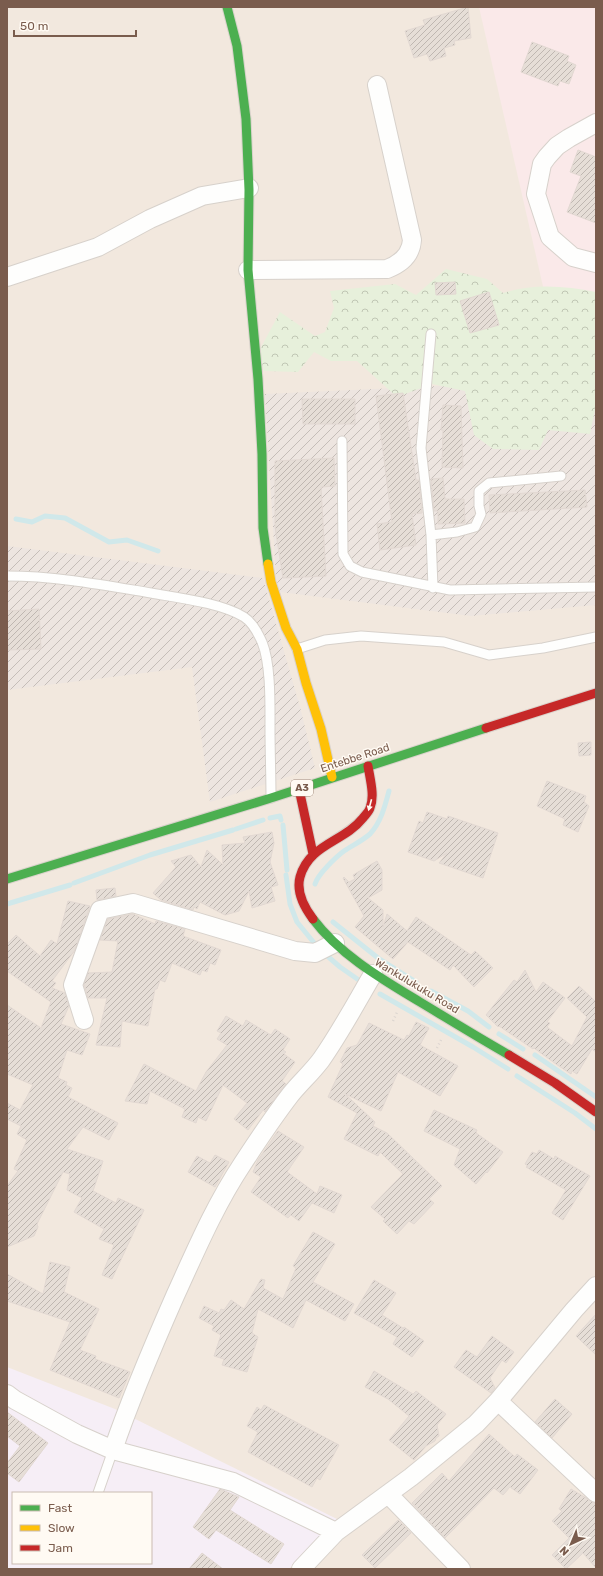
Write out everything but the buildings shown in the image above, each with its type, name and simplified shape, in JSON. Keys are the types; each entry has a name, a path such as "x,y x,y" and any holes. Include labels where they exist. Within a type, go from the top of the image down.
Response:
{"main road":[{"path":"227,7 237,46 246,119 249,188 248,270 258,379 265,541 271,582 286,628 297,648 306,683 321,729 332,777"},
{"name":"Entebbe Road","path":"7,879 271,798 332,777 596,693"},
{"name":"Wankulukuku Road","path":"368,766 372,797 370,809 357,826 313,854 303,868 298,885 303,903 310,915 321,930 373,974 555,1083 596,1112"},
{"path":"299,789 313,854"}],"street":[{"path":"248,270 387,269 396,265 408,255 412,240 377,85"},
{"path":"596,123 563,142 547,157 542,164 536,194 550,238 573,257 596,263"},
{"path":"7,277 98,246 150,219 202,196 249,188"},
{"path":"84,1020 73,985 100,910 133,903 295,951 315,953 335,943"},
{"path":"112,1450 123,1419 162,1326 195,1251 218,1206 242,1164 270,1124 292,1094 320,1061 338,1034 373,974"},
{"path":"300,1569 336,1532 411,1477 476,1424 596,1286"},
{"path":"7,1394 15,1400 77,1434 112,1450 233,1482 336,1532"},
{"path":"498,1400 596,1493"},
{"path":"388,1494 461,1569"}],"lane":[{"path":"431,334 421,448 431,534 433,588"},
{"path":"342,442 343,554 350,566 362,572 433,588 450,590 596,587"},
{"path":"431,534 457,532 475,527 481,514 479,506 479,491 489,483 561,476"},
{"path":"7,576 66,580 177,597 235,612 246,618 254,627 262,642 269,678 271,798"},
{"path":"297,648 325,640 361,636 444,642 489,655 543,648 596,637"},
{"path":"98,1492 112,1450"}],"path":[{"path":"393,1021 399,1007"},
{"path":"437,1048 445,1033"}],"shaded area":[{"path":"7,7 596,7 596,1569 7,1569"},
{"path":"479,7 596,7 596,380 567,380 542,282"},
{"path":"567,380 596,380 596,605 471,616 280,592 276,578 265,394"},
{"path":"7,546 263,578 300,707 315,768 210,802 192,667 7,690"},
{"path":"7,1367 115,1409 337,1519 289,1569 7,1569"}],"green space":[{"path":"446,269 487,279 503,293 526,288 550,286 596,292 596,405 590,434 548,430 539,450 493,449 474,435 465,391 432,384 397,397 357,361 331,361 314,352 298,372 264,371 259,351 280,312 315,336 325,332 334,308 330,291 395,284 416,295"}],"waterway":[{"path":"16,519 32,522 45,516 65,518 109,542 127,540 158,551"},
{"path":"315,884 323,871 337,857 361,841 374,829 382,814 389,791"},
{"path":"270,818 280,816 281,820"},
{"path":"236,829 263,820"},
{"path":"283,825 287,870"},
{"path":"74,883 150,855 233,830"},
{"path":"286,875 290,904 297,922 315,944"},
{"path":"7,904 70,885"},
{"path":"333,922 378,958 416,982"},
{"path":"325,954 340,967 363,983"},
{"path":"431,991 468,1011 489,1027"},
{"path":"380,994 473,1047 508,1069"},
{"path":"499,1034 523,1049"},
{"path":"535,1055 596,1097"},
{"path":"517,1076 575,1113 596,1129"}],"traffic: fast":[{"path":"227,7 237,46 246,119 249,190 248,270 258,379 262,454 263,528 268,564"},
{"path":"7,879 271,798 486,728"},
{"path":"313,919 336,944 362,965 509,1055"}],"traffic: slow":[{"path":"268,564 271,582 286,628 297,649 321,729 332,777"}],"traffic: jam":[{"path":"486,728 596,693"},
{"path":"313,919 300,894 300,877 311,857 355,826 369,811 372,793 368,766"},
{"path":"299,789 313,854"},
{"path":"509,1055 555,1083 596,1112"}]}
